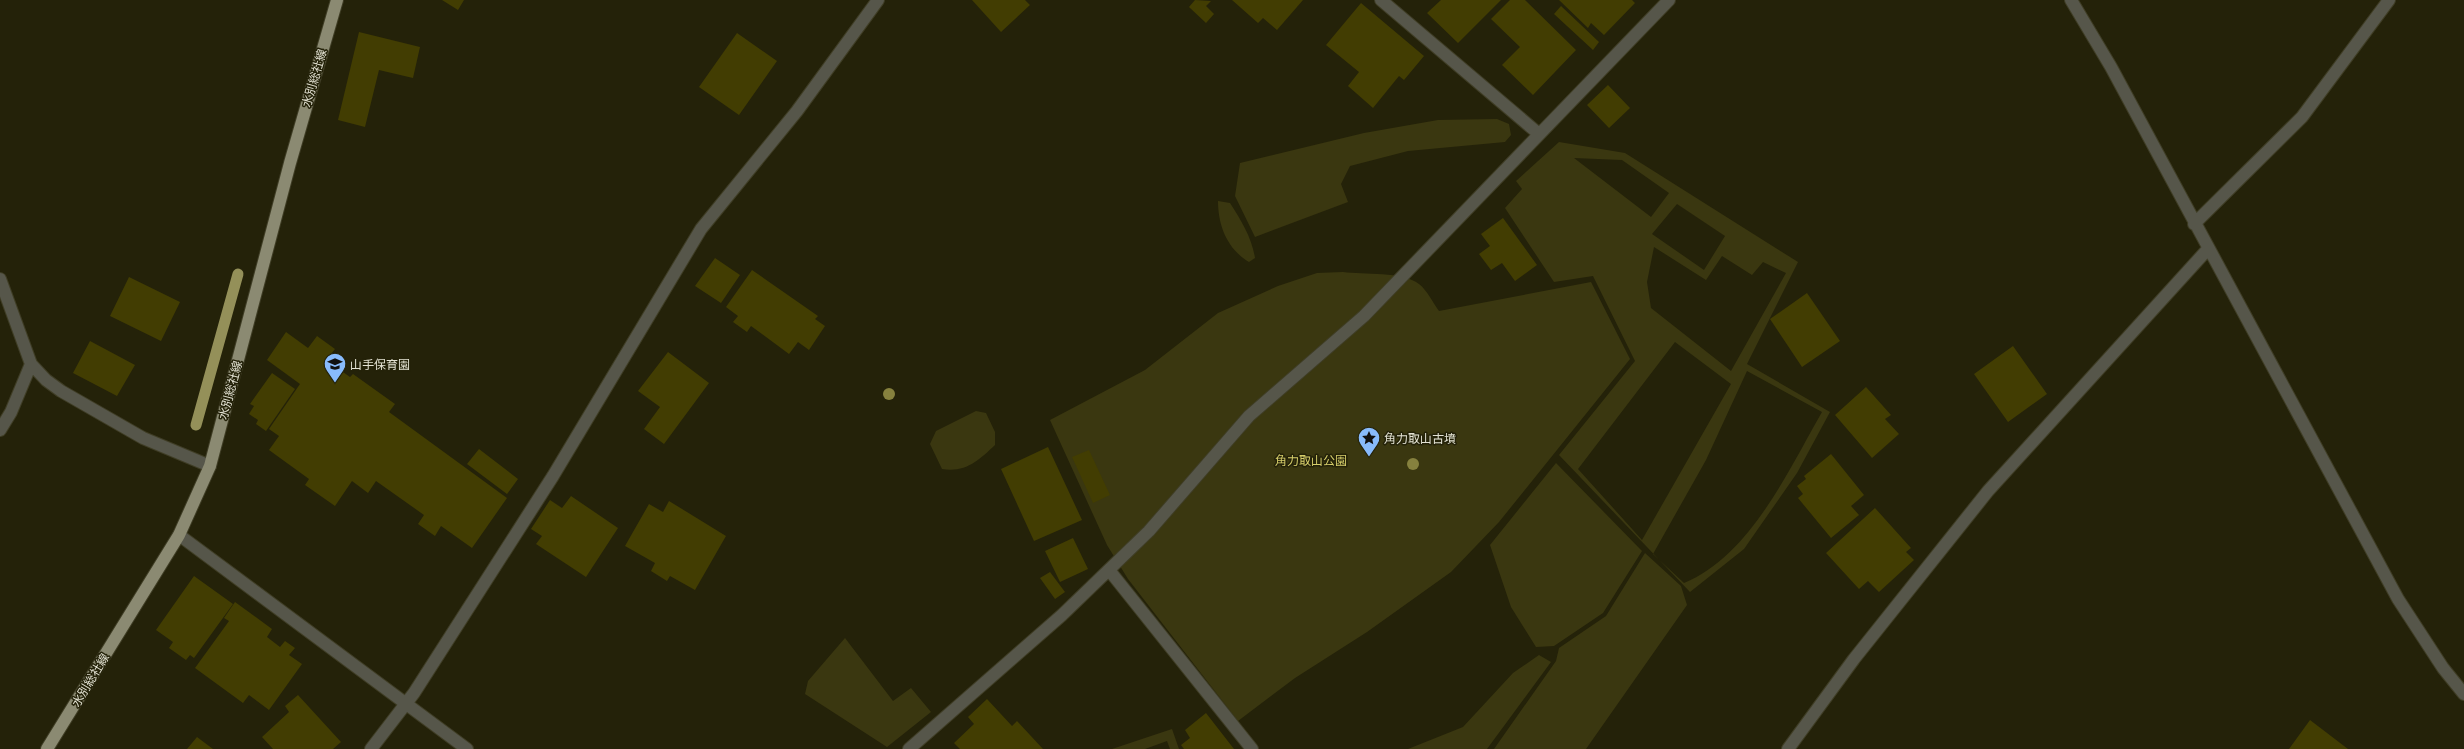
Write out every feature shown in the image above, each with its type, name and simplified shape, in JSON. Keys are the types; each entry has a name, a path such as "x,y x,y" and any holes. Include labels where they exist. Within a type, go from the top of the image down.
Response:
{"main road":[{"name":"水別総社線","path":"47,749 179,535 210,466 290,163 337,0"}],"street":[{"path":"371,749 407,704 553,476 701,229 797,111 878,0"},
{"path":"1381,0 1539,134"},
{"path":"909,749 1062,615 1149,531 1249,416 1364,316 1669,0"},
{"path":"2071,0 2107,60 2207,250 2398,599 2439,662 2464,694"},
{"path":"2194,224 2302,117 2389,0"},
{"path":"1788,749 1854,659 1988,491 2207,250"},
{"path":"0,279 31,364 61,392 143,438 210,466"},
{"path":"0,430 12,412 31,364"},
{"path":"179,535 467,749"},
{"path":"1109,570 1252,749"}],"green space":[{"path":"1497,119 1509,124 1511,135 1505,142 1408,151 1350,166 1341,184 1348,202 1255,237 1235,196 1240,163 1364,133 1438,120"},
{"path":"1559,142 1625,153 1798,262 1747,364 1830,412 1797,473 1744,549 1690,592 1659,560 1684,583 1707,570 1729,553 1748,533 1765,510 1781,485 1822,412 1747,371 1706,460 1653,554 1559,455 1635,361 1593,276 1554,282 1505,208 1522,189 1516,181","holes":["1574,158 1622,160 1669,193 1651,217","1677,204 1725,236 1704,270 1652,234","1654,247 1706,280 1722,256 1752,275 1763,262 1786,273 1731,371 1651,308 1647,282","1675,342 1731,384 1642,540 1578,469"]},
{"path":"1218,201 1230,203 1246,229 1255,258 1249,262 1241,257 1225,236 1218,210"},
{"name":"角力取山公園","path":"1343,272 1393,275 1412,280 1425,290 1439,311 1591,282 1630,359 1499,522 1451,572 1367,632 1295,678 1238,721 1128,579 1107,545 1050,420 1145,370 1218,313 1278,286 1317,273"},
{"path":"976,411 986,413 995,432 995,445 972,464 958,469 942,469 930,444 936,431"},
{"path":"1556,463 1642,551 1603,613 1554,646 1536,647 1511,607 1490,545"},
{"path":"1645,553 1681,586 1687,605 1586,749 1494,749 1556,661 1559,648 1606,616"},
{"path":"845,638 893,701 911,688 931,712 887,747 805,694 808,681"},
{"path":"1539,655 1551,662 1487,749 1408,749 1463,727 1513,673"},
{"path":"1172,729 1179,749 1170,749 1167,741 1145,749 1112,749"}],"building":[{"path":"442,0 464,0 458,10"},
{"path":"972,0 1025,0 1030,5 1001,32"},
{"path":"1195,0 1211,1 1206,6 1214,14 1206,23 1189,7"},
{"path":"1232,0 1303,0 1277,30 1263,18 1258,23"},
{"path":"1441,0 1501,0 1458,43 1427,13"},
{"path":"1510,0 1525,0 1576,50 1533,95 1502,65 1520,47 1491,19"},
{"path":"1559,0 1632,0 1635,3 1604,35 1591,23 1588,28"},
{"path":"1361,3 1424,56 1404,80 1399,76 1373,108 1348,86 1359,72 1326,45"},
{"path":"1561,6 1599,42 1593,50 1554,14"},
{"path":"359,32 420,47 413,78 379,70 365,127 338,120"},
{"path":"737,33 777,61 739,115 699,87"},
{"path":"1608,85 1630,108 1609,128 1587,105"},
{"path":"1503,218 1537,265 1515,281 1502,263 1491,270 1479,254 1490,246 1481,234"},
{"path":"715,258 740,275 721,303 695,286"},
{"path":"752,270 818,316 815,319 825,326 809,350 798,342 789,354 751,326 747,332 733,322 738,316 726,307"},
{"path":"129,277 180,302 161,341 110,316"},
{"path":"1807,293 1840,341 1802,367 1770,319"},
{"path":"286,332 308,348 317,336 335,349 326,360 350,377 353,374 395,404 389,412 507,498 472,548 441,526 435,536 418,524 424,515 376,481 368,493 352,481 335,506 305,485 309,479 269,450 279,436 269,429 300,384 267,360"},
{"path":"90,341 135,365 117,396 73,373"},
{"path":"2013,346 2047,394 2008,422 1974,374"},
{"path":"668,352 709,383 664,444 644,429 660,407 638,391"},
{"path":"272,373 295,389 266,431 256,424 258,420 249,414 254,406 250,404"},
{"path":"1866,387 1891,415 1885,419 1899,434 1872,458 1835,415"},
{"path":"1048,447 1082,520 1034,541 1001,469"},
{"path":"479,449 518,479 507,494 467,464"},
{"path":"1089,450 1110,495 1093,503 1072,457"},
{"path":"1831,454 1864,495 1851,506 1859,515 1831,538 1798,498 1803,494 1797,486 1806,479 1804,476"},
{"path":"571,496 618,528 586,577 536,544 542,536 531,529 550,500 562,508"},
{"path":"669,501 726,536 695,590 670,576 667,581 651,571 655,563 625,546 649,504 663,512"},
{"path":"1875,508 1911,548 1906,552 1914,560 1879,592 1868,581 1859,589 1826,553"},
{"path":"1073,538 1088,569 1060,582 1045,551"},
{"path":"1050,572 1065,592 1055,599 1040,578"},
{"path":"194,576 233,604 194,658 190,655 186,660 169,648 173,642 156,630"},
{"path":"235,602 272,629 267,637 280,647 285,641 295,648 289,655 302,664 269,710 249,695 243,703 195,668 229,621 224,618"},
{"path":"298,695 341,742 333,749 273,749 262,737 289,712 285,706"},
{"path":"987,699 1012,726 1017,721 1043,749 960,749 954,743 974,724 968,717"},
{"path":"1206,713 1234,749 1184,749 1181,745 1190,738 1185,730"},
{"path":"2310,720 2348,749 2289,749"},
{"path":"197,737 213,749 187,749"}],"waterway":[{"path":"196,425 238,274"}],"place":[{"name":"山手保育園","path":"335,384"},
{"name":"角力取山古墳","path":"1369,458"}]}
